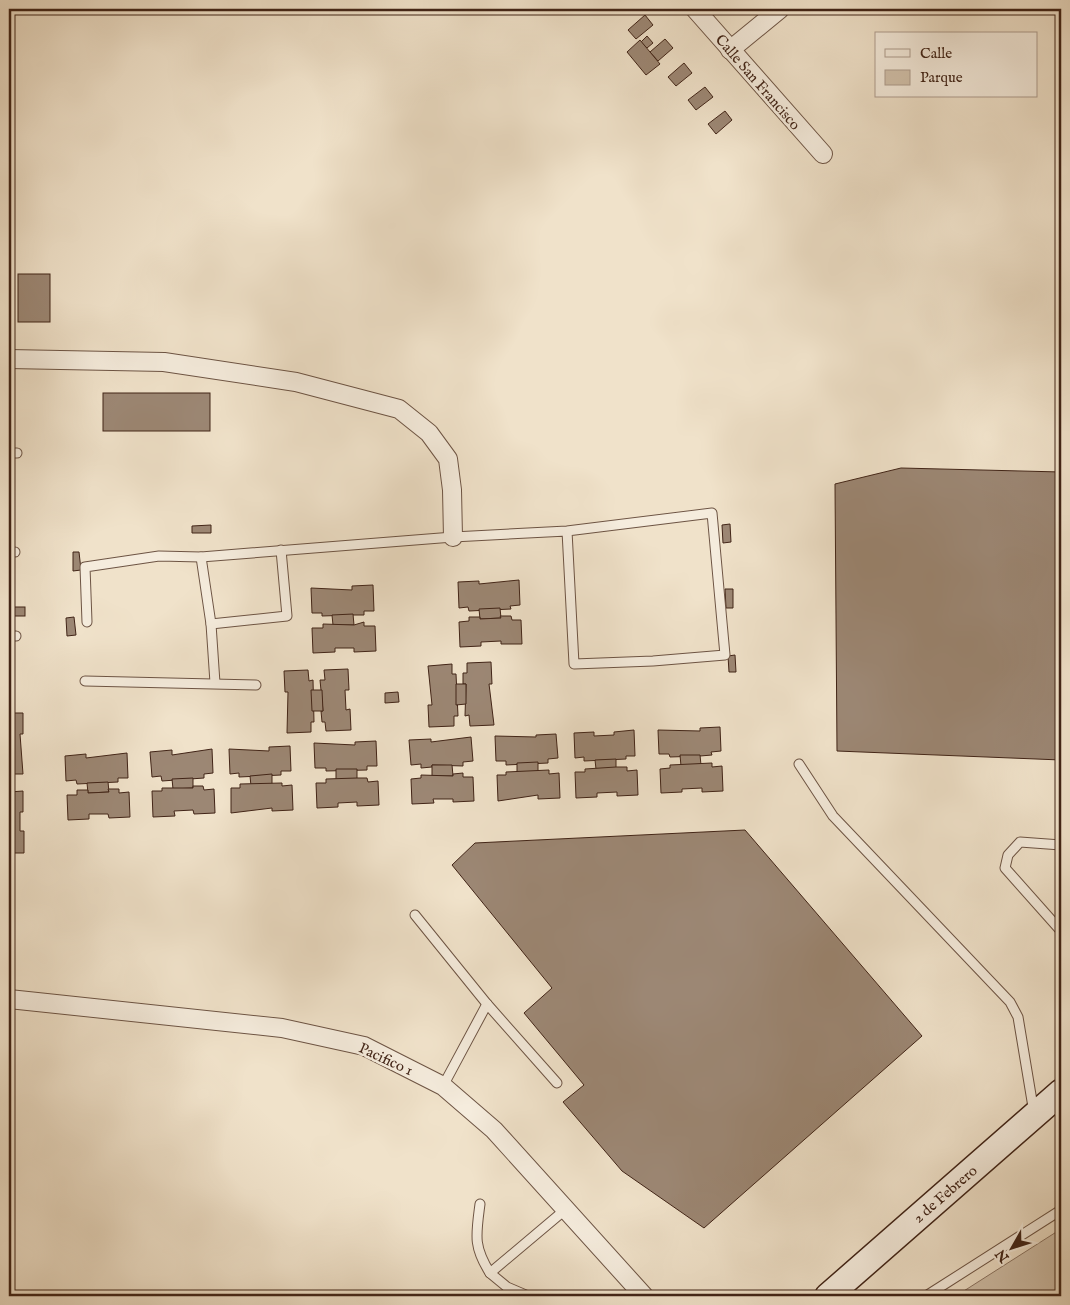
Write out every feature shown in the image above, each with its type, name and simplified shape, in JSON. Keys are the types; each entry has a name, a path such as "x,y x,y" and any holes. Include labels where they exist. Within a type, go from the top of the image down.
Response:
{"main road":[{"name":"2 de Febrero","path":"828,1296 1061,1092"}],"street":[{"name":"Calle San Francisco","path":"695,9 822,154"},
{"path":"730,50 780,9"},
{"path":"9,359 164,362 296,382 399,409 429,432 448,459 452,490 453,537"},
{"name":"Pacifico 1","path":"9,999 282,1028 364,1046 443,1086 494,1130 644,1296"}],"lane":[{"path":"87,622 86,567 159,556 201,557 453,537 566,531 712,513 725,655 653,661 574,664 566,531"},
{"path":"211,624 287,616 281,550"},
{"path":"201,557 211,624 216,684"},
{"path":"85,681 256,685"},
{"path":"800,764 833,816 1010,1002 1018,1017 1035,1116"},
{"path":"1061,845 1020,842 1008,854 1005,868 1061,931"},
{"path":"415,915 488,1004 557,1083"},
{"path":"443,1086 488,1004"},
{"path":"480,1204 476,1234 479,1254 490,1273 506,1288 528,1296"},
{"path":"490,1273 566,1208"},
{"path":"926,1296 1061,1210"}],"green space":[{"path":"1061,1229 1061,1296 956,1296"}],"building":[{"path":"645,15 653,25 636,39 628,30"},
{"path":"647,36 653,43 647,48 641,42"},
{"path":"665,39 673,48 658,61 650,52"},
{"path":"640,40 660,64 646,75 627,52"},
{"path":"684,63 692,73 676,86 668,77"},
{"path":"705,87 713,97 696,110 688,100"},
{"path":"725,111 732,120 716,134 708,124"},
{"path":"18,274 50,274 50,322 18,322"},
{"path":"103,393 210,393 210,431 103,431"},
{"path":"901,468 1061,472 1061,760 837,751 835,484"},
{"path":"730,524 731,542 723,543 722,525"},
{"path":"211,525 211,533 192,533 192,526"},
{"path":"73,552 79,552 81,570 73,571"},
{"path":"519,580 520,605 510,606 511,609 469,611 468,607 459,608 458,582 479,581 479,584"},
{"path":"373,585 374,611 364,611 364,615 322,616 322,613 312,613 311,588 352,590 352,586"},
{"path":"725,589 733,589 733,608 726,608"},
{"path":"9,607 25,607 25,616 9,616"},
{"path":"500,608 501,618 480,619 479,609"},
{"path":"353,614 354,625 333,625 332,615"},
{"path":"500,616 511,616 512,620 521,620 522,644 501,644 501,641 481,642 481,646 460,647 459,622 469,621 469,617 480,617 480,619 501,618"},
{"path":"74,617 76,635 67,636 66,618"},
{"path":"364,622 364,626 375,626 376,651 354,652 354,648 335,648 335,652 313,653 312,628 323,628 323,624 354,625"},
{"path":"735,655 736,672 729,672 728,656"},
{"path":"491,662 492,684 489,684 494,725 470,726 469,715 465,716 466,684 463,684 463,673 467,673 467,663"},
{"path":"452,664 452,674 456,674 458,716 454,716 454,726 429,727 428,705 432,705 428,666"},
{"path":"348,669 349,690 345,690 346,710 350,709 351,730 326,731 325,722 322,722 321,711 323,711 320,680 325,680 324,670"},
{"path":"308,670 309,681 313,680 314,722 311,722 311,732 287,733 288,692 285,692 284,671"},
{"path":"456,684 466,684 466,704 456,705"},
{"path":"311,690 322,690 323,711 312,711"},
{"path":"398,692 399,702 385,703 385,693"},
{"path":"9,713 23,713 23,734 20,734 23,774 9,774"},
{"path":"720,727 721,751 711,752 712,755 670,757 669,754 659,754 658,730 700,731 700,728"},
{"path":"634,730 635,756 626,756 626,759 584,761 584,757 575,758 574,733 594,732 594,736 614,735 614,732"},
{"path":"556,734 558,758 548,759 548,763 506,765 506,761 496,761 495,736 536,737 536,735"},
{"path":"471,737 473,761 463,762 463,766 432,765 432,767 421,768 421,764 411,765 409,740 431,739 431,742"},
{"path":"376,741 377,766 367,766 367,770 326,771 326,768 315,768 314,743 355,745 355,742"},
{"path":"290,746 291,771 281,771 281,775 239,777 239,773 230,774 229,749 269,751 269,747"},
{"path":"212,749 213,773 204,774 204,778 162,781 161,776 152,777 150,752 172,750 172,755"},
{"path":"127,753 128,778 118,778 118,782 77,784 76,780 66,781 65,756 86,754 86,758"},
{"path":"680,755 700,755 701,765 681,766"},
{"path":"616,759 616,769 596,769 595,760"},
{"path":"538,762 538,772 517,773 517,763"},
{"path":"712,763 712,767 722,766 723,791 702,792 702,788 682,789 682,792 661,793 660,769 670,768 670,765"},
{"path":"432,765 452,765 453,776 432,776"},
{"path":"627,767 627,771 637,770 638,795 617,796 617,792 597,793 597,797 576,798 575,772 585,772 585,769"},
{"path":"336,769 357,769 357,779 336,780"},
{"path":"549,770 549,774 559,773 560,798 538,799 538,795 498,801 497,775 506,775 506,772"},
{"path":"463,773 463,777 473,777 474,801 453,802 453,799 433,799 434,803 412,804 411,779 421,778 421,775 453,776 453,774"},
{"path":"272,774 272,785 251,786 250,776"},
{"path":"193,778 193,788 173,789 172,779"},
{"path":"367,778 368,782 378,781 379,805 357,806 357,802 338,803 338,807 317,808 316,783 326,783 326,779"},
{"path":"108,782 109,792 88,793 87,783"},
{"path":"282,783 282,786 292,785 293,810 272,811 272,808 231,813 231,788 240,788 240,784"},
{"path":"193,786 203,786 204,790 214,789 215,813 194,814 193,810 174,811 175,816 153,817 152,791 162,791 162,788 193,788"},
{"path":"108,789 119,789 119,793 129,792 130,817 109,818 108,814 89,814 89,819 68,820 67,795 77,795 77,790 88,790 88,793 109,792"},
{"path":"23,791 23,812 20,812 20,831 24,831 24,853 9,853 9,792"},
{"path":"745,830 922,1036 704,1228 622,1171 563,1102 584,1085 524,1013 552,988 452,865 475,843"}]}
